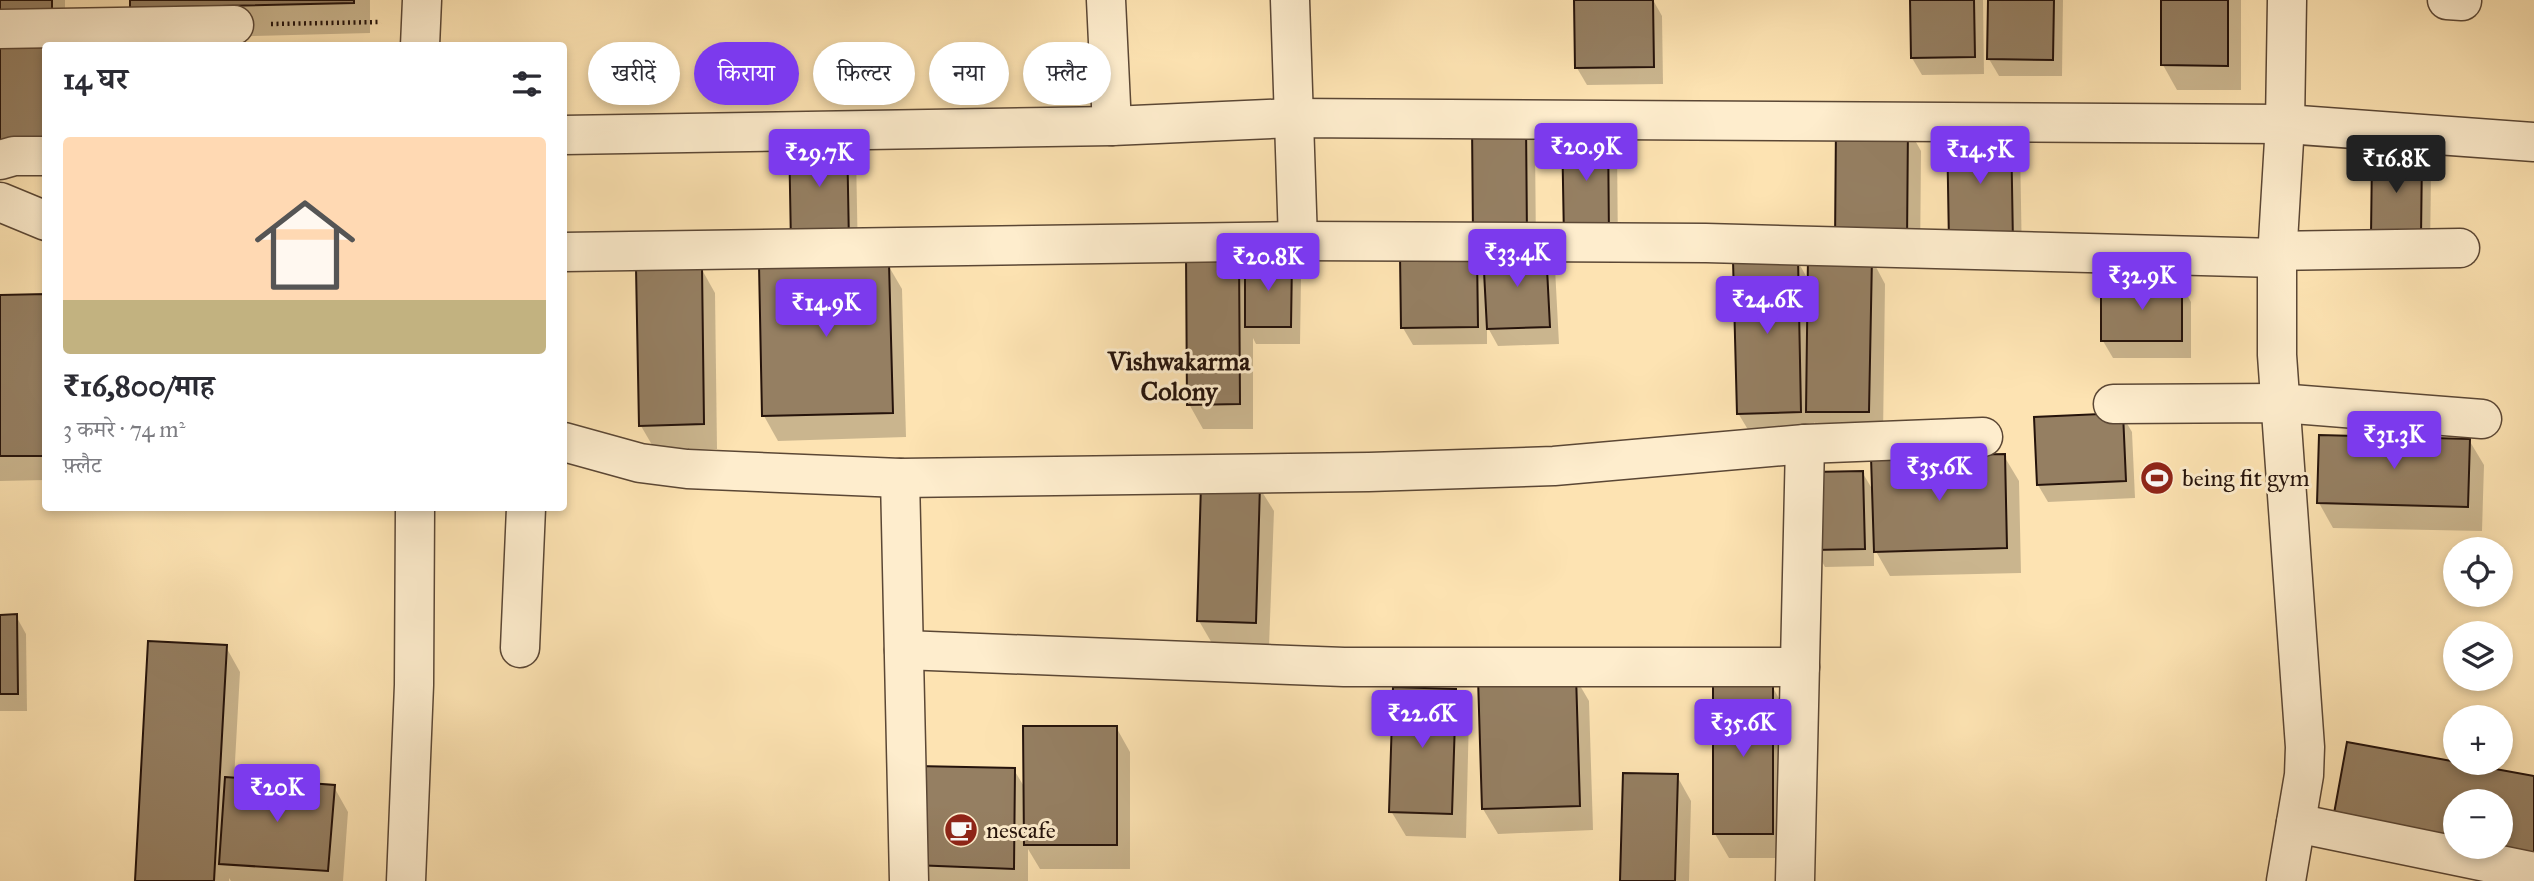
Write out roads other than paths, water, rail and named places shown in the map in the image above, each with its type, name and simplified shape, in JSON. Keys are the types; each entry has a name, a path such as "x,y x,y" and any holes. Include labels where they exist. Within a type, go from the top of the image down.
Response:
{"street":[{"path":"1106,0 1112,126"},
{"path":"1290,0 1298,241"},
{"path":"2286,881 2304,775 2305,747 2279,403 2277,255 2285,124 2287,0"},
{"path":"2446,0 2462,1"},
{"path":"0,29 234,25"},
{"path":"567,135 1112,126 1292,118 2285,124 2534,142"},
{"path":"0,160 14,156 42,156"},
{"path":"0,202 42,219"},
{"path":"567,252 1298,241 1706,243 2277,255 2460,248"},
{"path":"2113,404 2279,403 2482,419"},
{"path":"567,443 640,463 687,469 900,478 1369,472 1554,466 1805,444 1983,437"},
{"path":"1795,881 1805,444"},
{"path":"900,478 909,881"},
{"path":"405,881 414,685 415,511"},
{"path":"520,648 526,511"},
{"path":"904,650 1344,667 1800,667"},
{"path":"2296,823 2534,872"}],"place":[{"name":"being fit gym","path":"2157,478"},
{"name":"nescafe","path":"961,830"}],"district":[{"name":"Vishwakarma Colony","path":"1179,376"}]}
